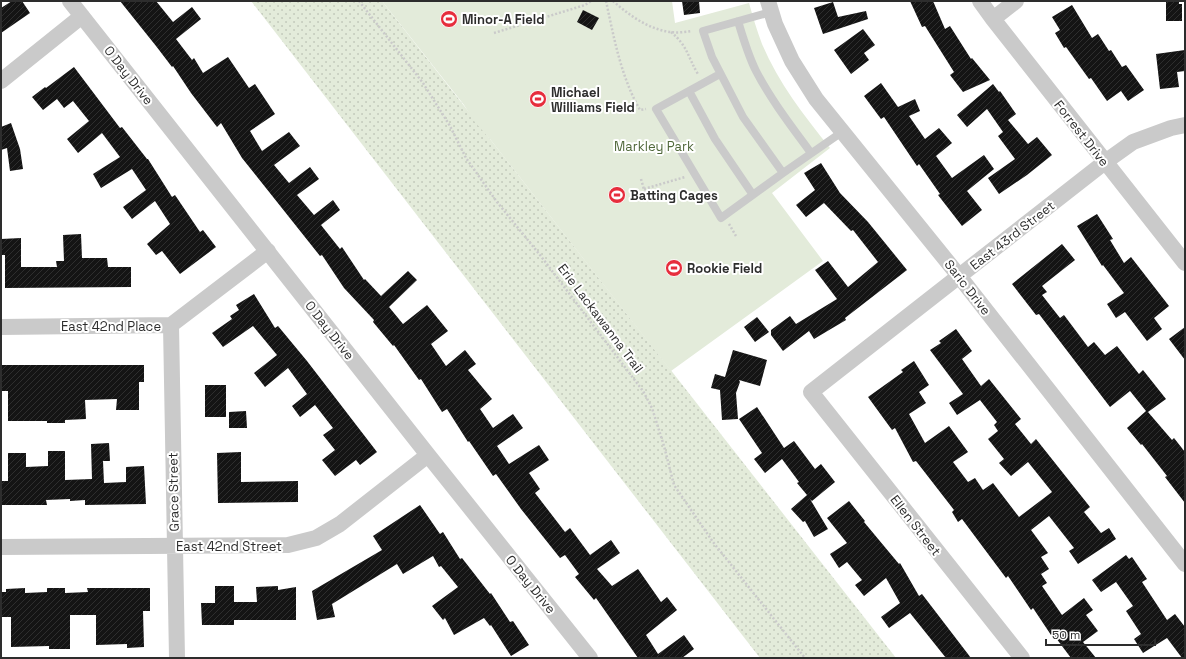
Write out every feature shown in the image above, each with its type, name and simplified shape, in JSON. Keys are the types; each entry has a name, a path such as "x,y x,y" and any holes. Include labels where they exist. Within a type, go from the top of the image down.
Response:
{"street":[{"name":"O Day Drive","path":"70,1 590,658"},
{"name":"Forrest Drive","path":"980,1 1185,263"},
{"path":"993,19 1016,1"},
{"name":"Saric Drive","path":"770,6 775,24 792,61 816,99 959,276 1185,564"},
{"path":"1,81 82,16"},
{"name":"East 43rd Street","path":"811,392 1105,162 1133,142 1171,128 1185,125"},
{"name":"East 42nd Place","path":"1,327 171,325 268,251"},
{"name":"Grace Street","path":"171,325 177,658"},
{"name":"Ellen Street","path":"811,392 1022,658"},
{"name":"East 42nd Street","path":"1,547 288,545 316,538 340,524 428,455"}],"lane":[{"path":"770,6 738,21 702,31 720,74 743,117 783,173"},
{"path":"738,21 756,70 782,113 811,153"},
{"path":"720,74 656,110 721,218 842,132"},
{"path":"689,91 715,139 753,195"}],"path":[{"name":"Erie Lackawanna Trail","path":"359,1 423,83 450,126 466,158 497,202 540,255 643,391 652,408 674,485 713,542 805,658"},
{"path":"494,34 585,5 591,1"},
{"path":"606,1 616,48 631,94 640,110 656,110"},
{"path":"613,1 638,20 651,26 671,32 702,31"},
{"path":"671,32 683,44 694,68 704,83"},
{"path":"644,190 695,174"},
{"path":"641,179 647,200"}],"green space":[{"path":"251,1 382,1 896,658 760,658"},
{"name":"Markley Park","path":"382,1 672,1 675,23 749,3 762,44 776,72 801,111 830,148 772,193 823,261 671,371 490,139 474,121 464,105"}],"building":[{"path":"12,1 22,1 30,13 1,33 1,8"},
{"path":"120,1 156,1 173,22 192,7 201,19 176,39 192,60 194,58 203,73 228,57 249,88 255,84 275,114 250,131 262,151 289,132 300,146 274,165 289,183 310,167 319,179 297,195 314,215 333,200 340,210 321,225 340,249 342,247 364,280 365,279 381,296 408,271 417,280 389,307 403,324 427,305 448,331 431,344 446,366 465,350 476,364 468,370 492,399 480,409 493,428 513,414 523,428 497,446 509,464 539,445 549,460 529,473 540,489 535,493 565,532 570,528 590,555 611,540 620,553 597,569 612,586 638,569 661,602 667,597 677,610 646,635 658,654 684,635 694,649 682,658 638,658 596,598 594,600 575,577 579,574 565,555 560,558 521,509 496,474 493,476 469,441 468,442 447,409 442,412 421,379 419,380 394,345 393,346 373,322 374,320 344,288 322,255 320,256 242,158 221,123 217,127 173,66 172,67"},
{"path":"682,1 699,1 700,13 684,15"},
{"path":"910,1 933,1 945,29 950,26 971,59 972,58 990,80 963,92 950,75 954,72 925,26 922,27"},
{"path":"1166,1 1179,1 1179,4 1182,4 1182,21 1166,21"},
{"path":"833,2 838,17 866,11 868,19 823,34 814,8"},
{"path":"1072,5 1092,38 1098,34 1122,67 1126,65 1144,90 1128,101 1121,91 1107,101 1066,47 1064,48 1055,33 1060,30 1052,17"},
{"path":"583,10 599,18 592,30 577,22"},
{"path":"863,29 875,45 864,53 869,60 851,74 834,50"},
{"path":"1185,50 1185,71 1177,72 1179,87 1160,89 1156,54"},
{"path":"74,67 120,128 122,127 148,159 172,197 175,195 200,232 203,230 216,247 180,274 162,251 156,255 147,244 170,224 155,201 132,219 123,207 146,190 132,169 101,188 93,174 120,157 102,133 78,153 67,139 89,121 73,101 64,108 57,99 43,110 32,97"},
{"path":"881,83 898,107 915,99 920,111 909,116 925,139 939,128 952,143 936,156 952,178 984,155 994,169 967,191 982,210 962,226 938,195 940,194 919,164 917,166 884,117 881,119 864,96"},
{"path":"993,84 999,92 1000,91 1016,114 1008,120 1028,144 1037,137 1052,155 1027,175 999,194 988,178 1015,159 998,136 1003,132 987,109 967,127 957,115"},
{"path":"11,123 20,149 23,169 10,171 7,148 1,150 1,127"},
{"path":"821,163 840,193 868,222 907,270 845,318 846,320 814,339 809,331 783,351 771,335 771,330 790,316 796,324 837,299 815,270 828,261 848,287 878,262 853,230 851,231 824,203 806,217 796,205 815,190 804,173"},
{"path":"1097,214 1113,239 1110,240 1124,263 1131,257 1169,306 1154,318 1162,329 1147,341 1125,312 1116,318 1107,304 1124,293 1103,265 1102,266 1077,226"},
{"path":"81,234 82,258 107,258 108,267 131,267 131,287 5,288 5,255 1,255 1,239 21,238 21,267 57,267 56,261 64,261 63,235"},
{"path":"1062,244 1075,260 1042,286 1047,292 1042,295 1060,318 1064,315 1088,347 1094,342 1105,355 1117,346 1139,374 1143,370 1166,399 1148,412 1172,440 1174,438 1185,452 1185,503 1165,477 1167,476 1142,444 1141,445 1127,428 1146,411 1130,391 1110,407 1039,314 1036,315 1012,284"},
{"path":"254,294 275,328 278,326 307,361 377,452 360,465 356,460 335,476 322,460 335,450 323,435 333,428 315,405 300,417 292,406 307,394 288,368 265,387 254,373 277,355 253,326 223,347 212,333 232,319 230,316 239,310 236,305"},
{"path":"757,317 769,332 755,342 744,327"},
{"path":"1185,327 1185,360 1169,339"},
{"path":"956,329 972,351 962,359 981,386 989,379 1021,419 1015,424 1031,444 1036,439 1090,507 1084,512 1101,533 1109,528 1116,539 1078,564 1069,551 1074,548 1049,516 1031,530 1048,553 1041,557 1049,569 1041,574 1047,583 1042,586 1062,615 1084,598 1093,610 1086,615 1098,631 1083,642 1096,658 1071,658 1053,634 1051,635 1033,608 1031,610 1008,576 1006,578 962,519 958,522 952,512 954,510 916,461 913,462 895,428 892,430 868,397 903,372 901,370 914,361 929,385 919,392 926,403 909,414 925,443 949,426 968,452 953,462 968,482 975,478 983,490 993,483 1019,517 1052,492 1028,462 1011,476 999,463 1004,459 988,439 998,431 994,425 997,422 980,400 957,415 949,403 963,394 930,350 941,343 939,341"},
{"path":"733,350 767,360 760,386 739,380 740,382 736,393 738,419 722,420 720,390 711,388 715,374 725,377"},
{"path":"1,365 144,365 144,382 139,382 139,410 116,410 117,399 85,400 86,419 65,420 65,423 47,423 47,421 8,421 8,391 1,391"},
{"path":"205,385 226,385 226,417 205,417"},
{"path":"757,407 784,448 794,441 815,469 821,464 835,482 812,501 810,499 828,529 814,537 805,521 803,522 791,509 807,495 797,483 799,482 782,459 765,473 754,459 762,453 739,419"},
{"path":"246,411 247,428 229,428 229,412"},
{"path":"109,443 110,461 103,461 104,483 126,482 126,467 144,466 146,504 85,505 85,500 70,501 70,499 46,500 47,505 1,505 1,481 8,481 8,453 26,453 26,467 48,466 48,451 65,451 65,480 92,479 91,444"},
{"path":"241,452 241,482 298,481 298,502 218,503 217,453"},
{"path":"849,501 865,521 864,522 899,564 900,563 919,596 922,594 971,658 946,658 910,613 889,628 881,617 900,603 886,578 864,596 855,585 862,580 847,562 839,568 830,554 847,543 827,518"},
{"path":"420,505 440,534 443,532 460,559 462,558 490,594 491,593 510,622 513,621 529,645 511,656 491,625 490,626 484,618 454,635 445,618 443,620 432,606 458,587 441,566 439,567 433,556 403,574 397,564 332,604 335,617 317,620 312,591 382,550 373,536"},
{"path":"1126,555 1129,559 1132,557 1147,579 1142,582 1167,620 1175,614 1185,627 1185,658 1182,658 1167,638 1143,653 1134,639 1141,634 1126,611 1133,606 1116,582 1101,592 1092,580"},
{"path":"215,586 234,586 234,602 257,602 256,587 278,586 278,590 296,587 296,620 234,620 234,625 202,625 201,603 215,603"},
{"path":"25,588 25,593 47,592 47,588 65,588 65,593 88,592 87,588 150,588 150,611 143,611 144,647 127,648 127,644 96,645 96,615 70,615 70,649 49,649 49,646 11,647 11,617 1,617 1,592 6,592 6,589"}],"place":[{"name":"Minor-A Field","path":"449,19"},
{"name":"Michael Williams Field","path":"538,99"},
{"name":"Batting Cages","path":"617,195"},
{"name":"Rookie Field","path":"674,268"}]}
